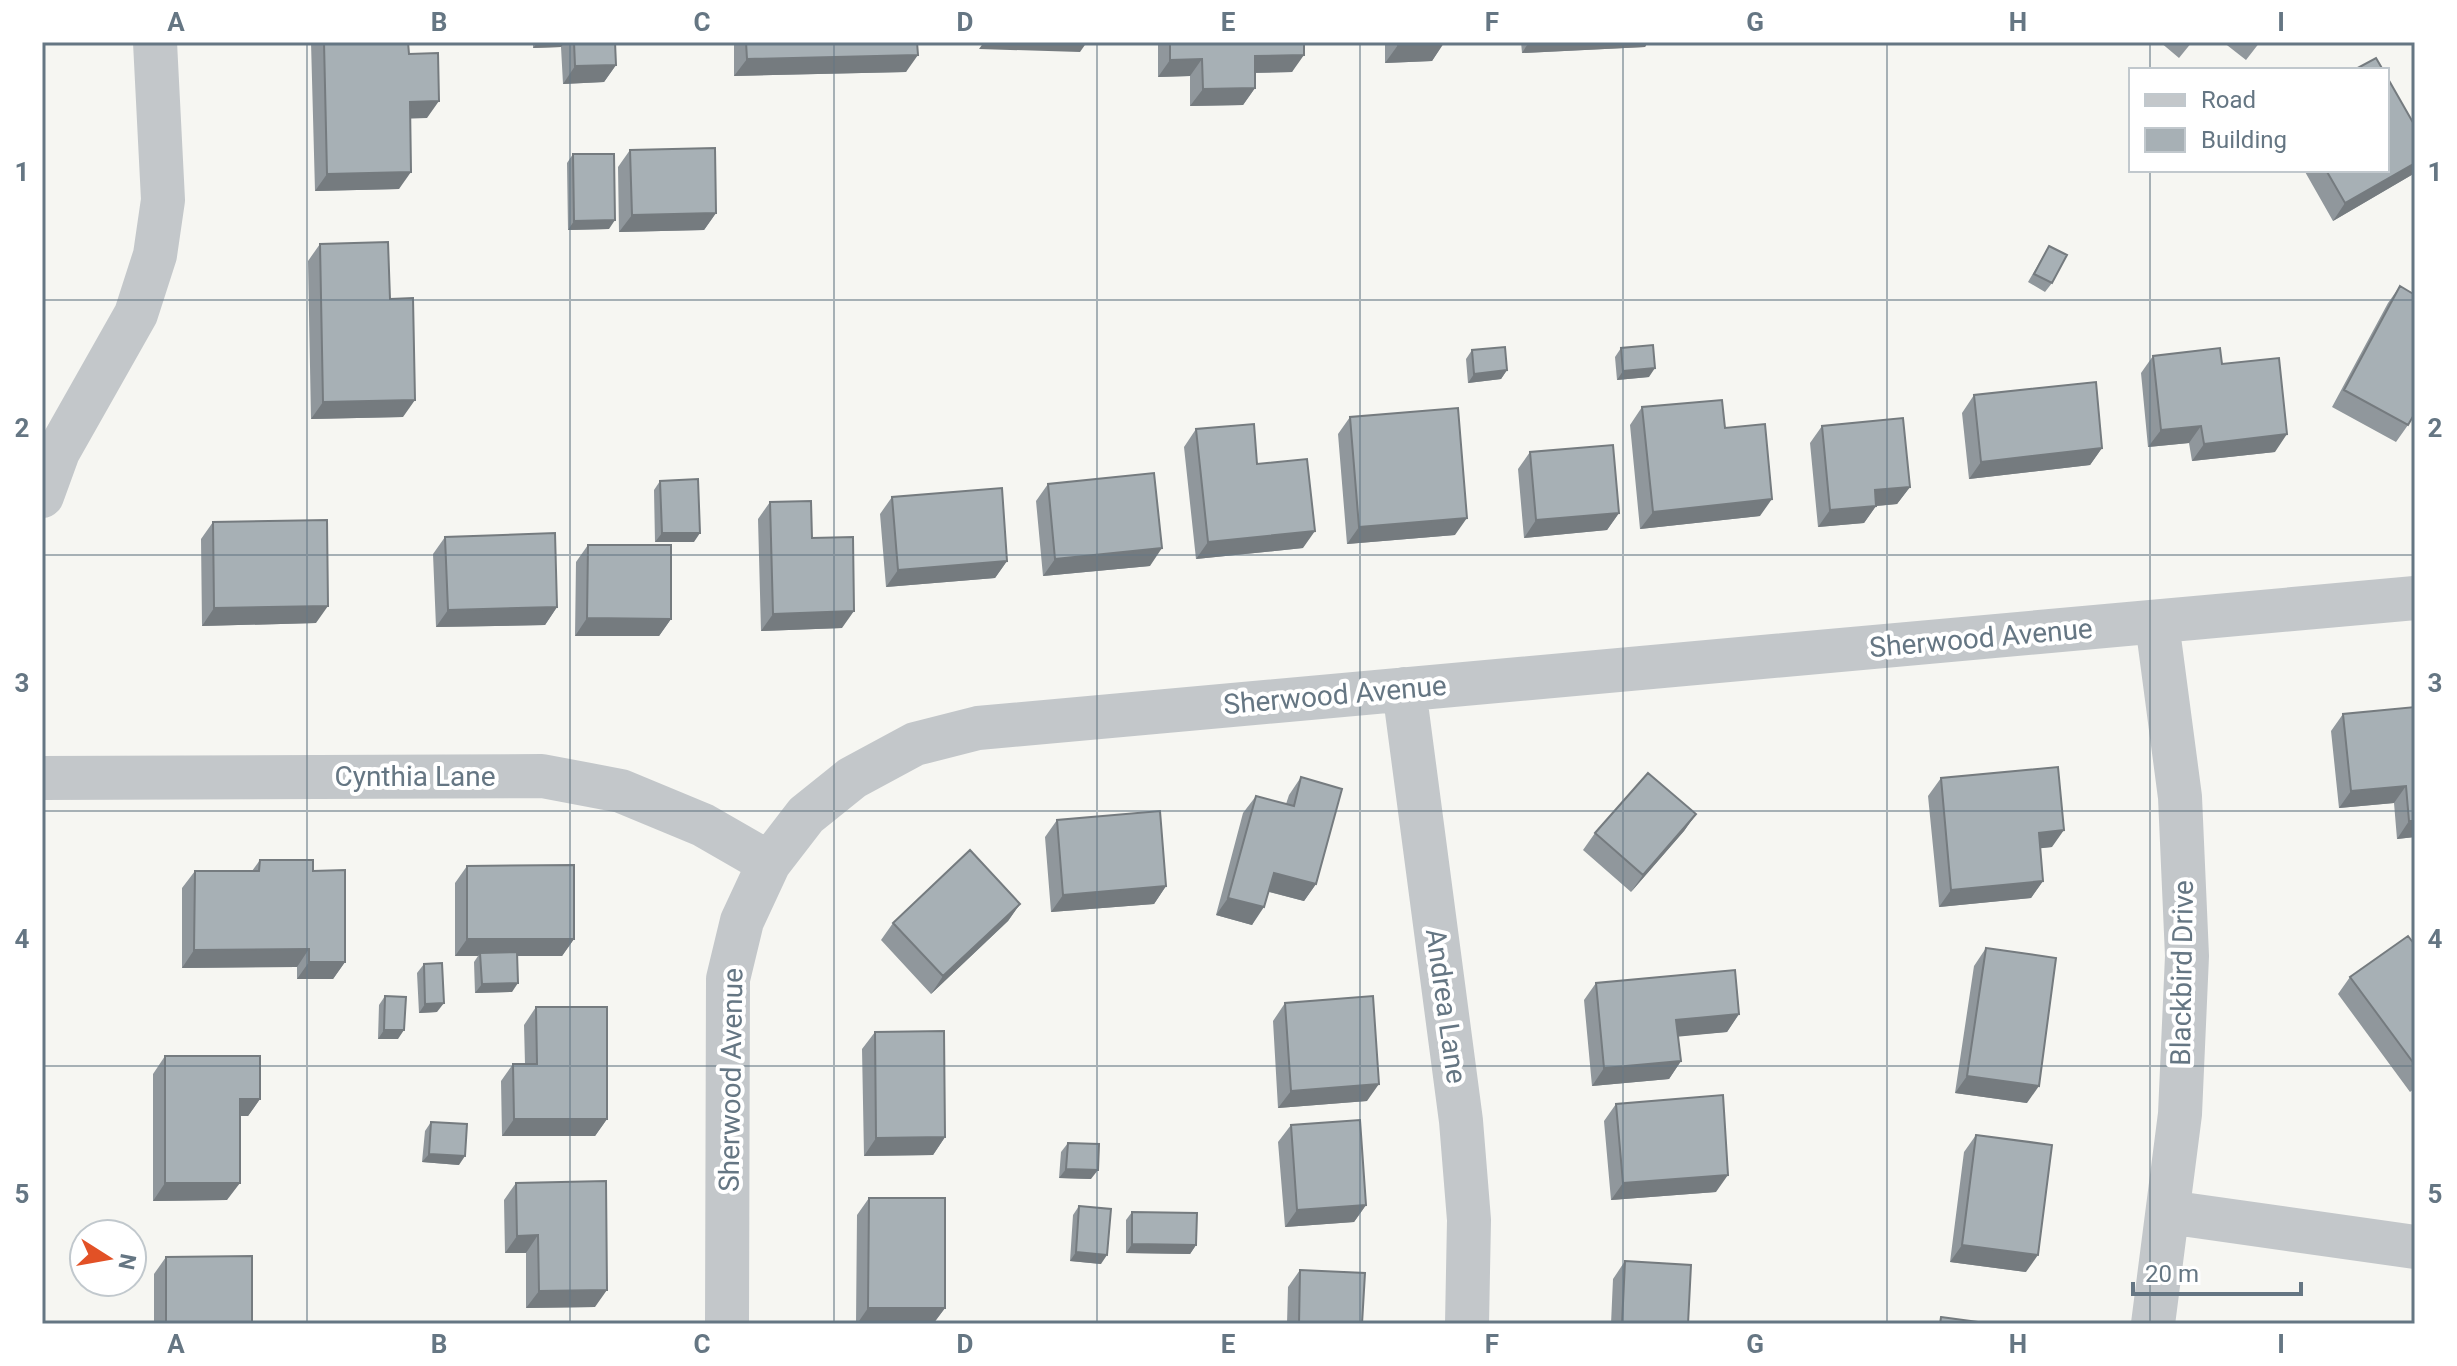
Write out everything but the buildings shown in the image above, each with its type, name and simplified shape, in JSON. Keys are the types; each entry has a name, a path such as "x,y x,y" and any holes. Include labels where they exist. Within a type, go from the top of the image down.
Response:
{"street":[{"path":"42,496 58,452 136,314 155,255 163,200 155,42"},
{"name":"Sherwood Avenue","path":"727,1324 728,979 742,921 769,863 806,815 852,778 915,744 978,728 2415,598"},
{"name":"Blackbird Drive","path":"2153,1324 2180,1114 2187,956 2180,797 2157,623"},
{"name":"Andrea Lane","path":"1404,689 1461,1121 1469,1220 1467,1324"},
{"name":"Cynthia Lane","path":"42,778 542,776 621,791 703,825 769,863"},
{"path":"2168,1212 2415,1247"}]}
